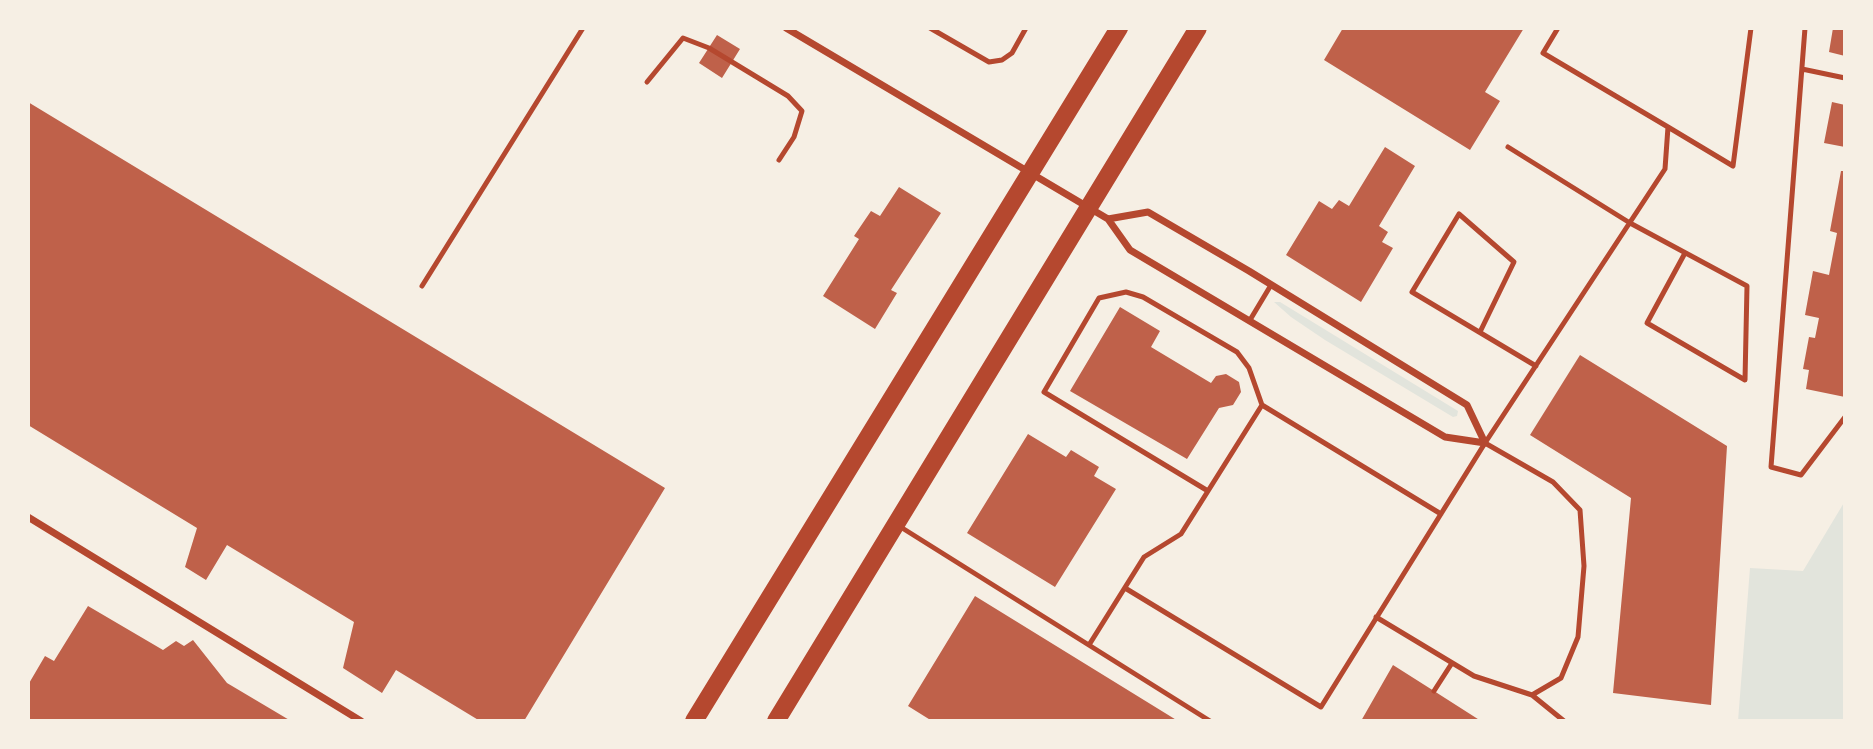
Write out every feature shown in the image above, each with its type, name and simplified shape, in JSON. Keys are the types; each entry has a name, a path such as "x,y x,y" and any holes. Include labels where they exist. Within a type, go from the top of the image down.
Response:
{"main road":[{"path":"694,721 1119,28"},
{"path":"776,721 1198,28"}],"street":[{"path":"786,28 1108,219 1130,250 1445,437 1485,443"},
{"path":"1108,219 1148,212 1271,285 1467,405 1485,443"},
{"path":"28,517 361,721"}],"lane":[{"path":"422,286 583,28"},
{"path":"930,28 989,62 1002,60 1012,53 1026,28"},
{"path":"1558,28 1542,53 1733,166 1751,28"},
{"path":"1805,28 1771,467 1801,475 1845,417"},
{"path":"648,82 684,38 709,48 788,96 802,111 794,137 779,160"},
{"path":"1802,69 1845,78"},
{"path":"1125,588 1321,707 1485,443 1665,169 1668,127"},
{"path":"1508,148 1630,223 1746,286 1745,380 1647,323 1685,253"},
{"path":"1480,332 1514,262 1459,214 1412,292 1536,366"},
{"path":"1250,320 1271,285"},
{"path":"1208,491 1044,392 1099,298 1126,292 1143,297 1237,352 1249,368 1262,405 1441,514"},
{"path":"1089,645 1144,557 1181,534 1262,405"},
{"path":"1485,443 1553,482 1580,510 1584,566 1578,637 1561,678 1532,695"},
{"path":"896,524 1210,721"},
{"path":"1376,617 1474,676 1532,695 1564,721"},
{"path":"1434,691 1452,663"}],"shaded area":[{"path":"1274,302 1280,302 1458,411 1457,416 1453,417 1325,340"},
{"path":"1845,501 1845,721 1738,721 1750,568 1803,571"}],"building":[{"path":"1343,28 1524,28 1485,92 1500,101 1470,150 1324,60"},
{"path":"1833,28 1845,28 1845,56 1829,52"},
{"path":"717,35 740,49 722,78 699,63"},
{"path":"28,102 665,488 524,721 480,721 396,670 382,693 343,668 354,622 227,545 206,580 185,567 197,528 28,425"},
{"path":"1832,102 1845,105 1845,147 1824,143"},
{"path":"1385,147 1415,166 1379,226 1388,232 1382,242 1393,248 1361,302 1286,255 1319,201 1332,209 1339,200 1349,206"},
{"path":"1841,171 1845,171 1845,397 1806,389 1809,370 1803,369 1809,337 1815,338 1819,318 1805,315 1813,271 1829,275 1837,233 1830,231"},
{"path":"899,187 941,213 891,290 897,293 875,329 823,296 859,239 854,236 871,211 880,216"},
{"path":"1120,307 1160,331 1151,347 1211,383 1216,376 1226,374 1239,382 1241,392 1233,405 1219,408 1187,459 1070,391"},
{"path":"1580,355 1727,446 1711,705 1613,693 1631,498 1530,435"},
{"path":"1028,434 1066,457 1071,450 1099,467 1094,476 1116,489 1055,587 967,533"},
{"path":"975,596 1178,721 932,721 908,706"},
{"path":"88,606 163,650 176,641 184,646 193,640 227,683 291,721 28,721 28,685 45,656 54,661"},
{"path":"1393,665 1434,691 1481,721 1361,721"}]}
